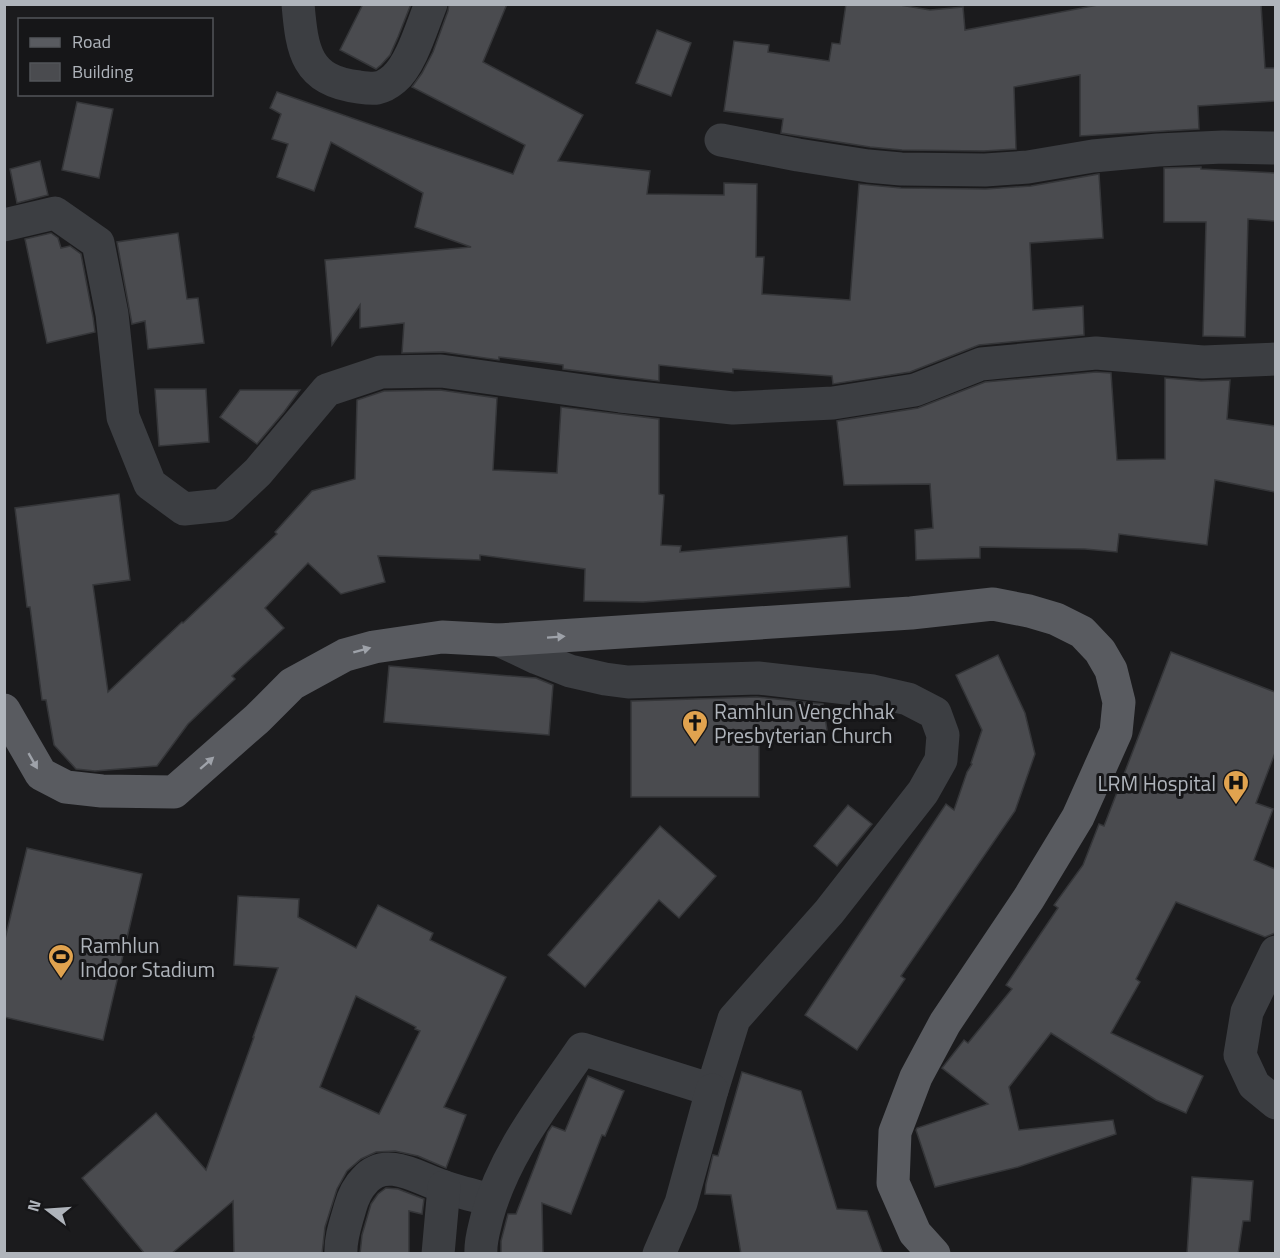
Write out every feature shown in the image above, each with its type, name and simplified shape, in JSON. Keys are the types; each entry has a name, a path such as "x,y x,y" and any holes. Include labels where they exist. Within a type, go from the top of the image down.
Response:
{"main road":[{"path":"4,710 41,774 66,786 102,791 174,792 257,719 292,684 345,655 374,647 442,637 499,640 899,614 993,604 1056,619 1082,632 1100,651 1111,670 1119,702 1116,732 1078,817 1029,898 945,1023 916,1077 895,1132 893,1183 915,1233 934,1254"}],"street":[{"path":"298,4 300,32 309,62 327,79 344,85 377,89 393,80 405,66 431,4"},
{"path":"721,140 798,155 901,169 985,170 1028,167 1093,156 1158,150 1223,147 1275,148"},
{"path":"4,225 55,213 98,243 112,314 123,417 150,484 184,509 223,505 258,472 327,390 381,372 441,371 620,396 733,408 833,403 915,390 981,364 1096,353 1203,362 1275,359"},
{"path":"499,640 537,658 605,679 628,682 758,678 873,691 908,699 935,713 944,735 941,760 923,792 829,912 734,1019 681,1203 659,1254"},
{"path":"1275,952 1247,1012 1240,1055 1254,1085 1275,1103"},
{"path":"481,1254 480,1244 492,1200 514,1150 582,1049 712,1090"},
{"path":"341,1254 340,1245 352,1198 369,1175 380,1169 403,1171 444,1187 492,1200"},
{"path":"438,1254 444,1187"}],"building":[{"path":"363,4 411,4 390,55 376,69 340,50"},
{"path":"449,4 507,4 483,62 583,115 558,161 650,171 647,194 724,195 724,183 757,184 756,257 764,257 762,294 850,300 859,184 901,188 986,189 1031,186 1099,174 1103,238 1030,243 1033,310 1083,306 1084,335 979,345 910,372 833,384 832,376 733,369 733,373 659,365 659,381 563,369 563,365 499,357 499,360 443,352 402,353 404,323 360,328 360,305 332,345 325,260 471,247 415,227 423,193 331,142 314,191 277,177 288,144 272,139 281,114 270,108 277,92 513,174 525,145 412,87 433,52"},
{"path":"846,4 894,4 930,10 963,7 965,30 1103,4 1261,4 1265,68 1275,68 1275,101 1198,106 1199,129 1080,136 1080,75 1014,87 1016,149 984,151 902,150 870,147 781,133 783,119 724,111 734,41 769,45 768,52 829,61 832,43 840,44"},
{"path":"657,30 691,43 671,96 636,83"},
{"path":"77,102 113,109 99,178 62,170"},
{"path":"40,161 48,195 17,203 10,169"},
{"path":"1201,167 1201,169 1275,173 1275,221 1248,219 1245,337 1203,336 1206,222 1164,222 1164,168"},
{"path":"51,233 58,238 61,248 70,246 81,254 95,332 47,343 25,239"},
{"path":"178,233 187,299 198,298 204,343 148,349 145,321 132,324 117,242"},
{"path":"1096,372 1111,373 1117,460 1165,459 1165,378 1201,381 1230,380 1227,419 1275,426 1275,492 1215,480 1207,545 1119,534 1117,552 1085,549 980,547 980,558 916,560 915,530 933,528 930,484 844,485 837,421 918,408 985,382"},
{"path":"155,389 206,389 209,442 159,446"},
{"path":"240,390 300,390 257,444 220,417"},
{"path":"440,390 497,398 493,470 557,473 561,407 659,419 659,494 664,495 661,545 681,546 680,552 847,536 850,587 643,602 584,601 585,569 480,555 480,560 378,556 385,582 341,594 308,563 265,608 284,628 232,676 235,679 188,724 157,766 95,771 76,769 54,745 46,700 42,700 30,607 27,607 15,508 119,494 130,580 93,585 108,692 277,534 275,532 312,491 355,479 357,400 384,391"},
{"path":"1171,652 1275,692 1275,753 1256,803 1273,809 1254,860 1275,869 1275,933 1265,937 1176,902 1136,979 1140,982 1111,1033 1203,1076 1186,1113 1156,1100 1051,1033 1009,1087 1019,1130 1113,1120 1116,1134 1018,1167 935,1187 917,1128 988,1104 942,1068 964,1040 968,1043 1012,989 1006,985 1058,908 1054,905 1083,865 1099,824 1104,826"},
{"path":"998,655 1025,713 1035,754 1015,811 901,976 905,979 857,1050 805,1015 946,804 954,810 982,730 956,675"},
{"path":"389,666 536,678 553,685 549,735 384,722"},
{"name":"Ramhlun Vengchhak Presbyterian Church","path":"757,697 823,704 827,730 759,741 759,797 631,797 631,701"},
{"path":"848,805 872,824 837,866 814,846"},
{"path":"660,826 716,876 679,918 659,900 585,987 548,955"},
{"name":"Ramhlun Indoor Stadium","path":"27,848 142,874 103,1040 4,1017 4,943"},
{"path":"238,896 299,899 298,917 356,948 378,905 433,933 430,940 506,977 444,1107 466,1115 446,1168 418,1156 395,1151 376,1152 361,1159 347,1171 337,1189 325,1227 322,1254 234,1254 233,1201 171,1254 145,1254 82,1178 156,1113 206,1170 278,968 234,965","holes":["356,996 416,1027 415,1029 420,1031 379,1114 320,1087"]},
{"path":"742,1072 801,1091 837,1209 867,1211 883,1254 741,1254 731,1195 705,1194 713,1155 718,1156"},
{"path":"588,1076 624,1091 605,1136 602,1135 571,1214 542,1203 543,1254 501,1254 501,1241 508,1214 516,1214 548,1132 552,1126 565,1131"},
{"path":"1192,1177 1253,1181 1250,1221 1243,1221 1238,1254 1187,1254"},
{"path":"386,1188 398,1189 424,1199 422,1214 409,1211 409,1254 360,1254 362,1235 371,1204"}],"place":[{"name":"Ramhlun Vengchhak Presbyterian Church","path":"695,746"},
{"name":"LRM Hospital","path":"1236,806"},
{"name":"Ramhlun Indoor Stadium","path":"61,980"}]}
